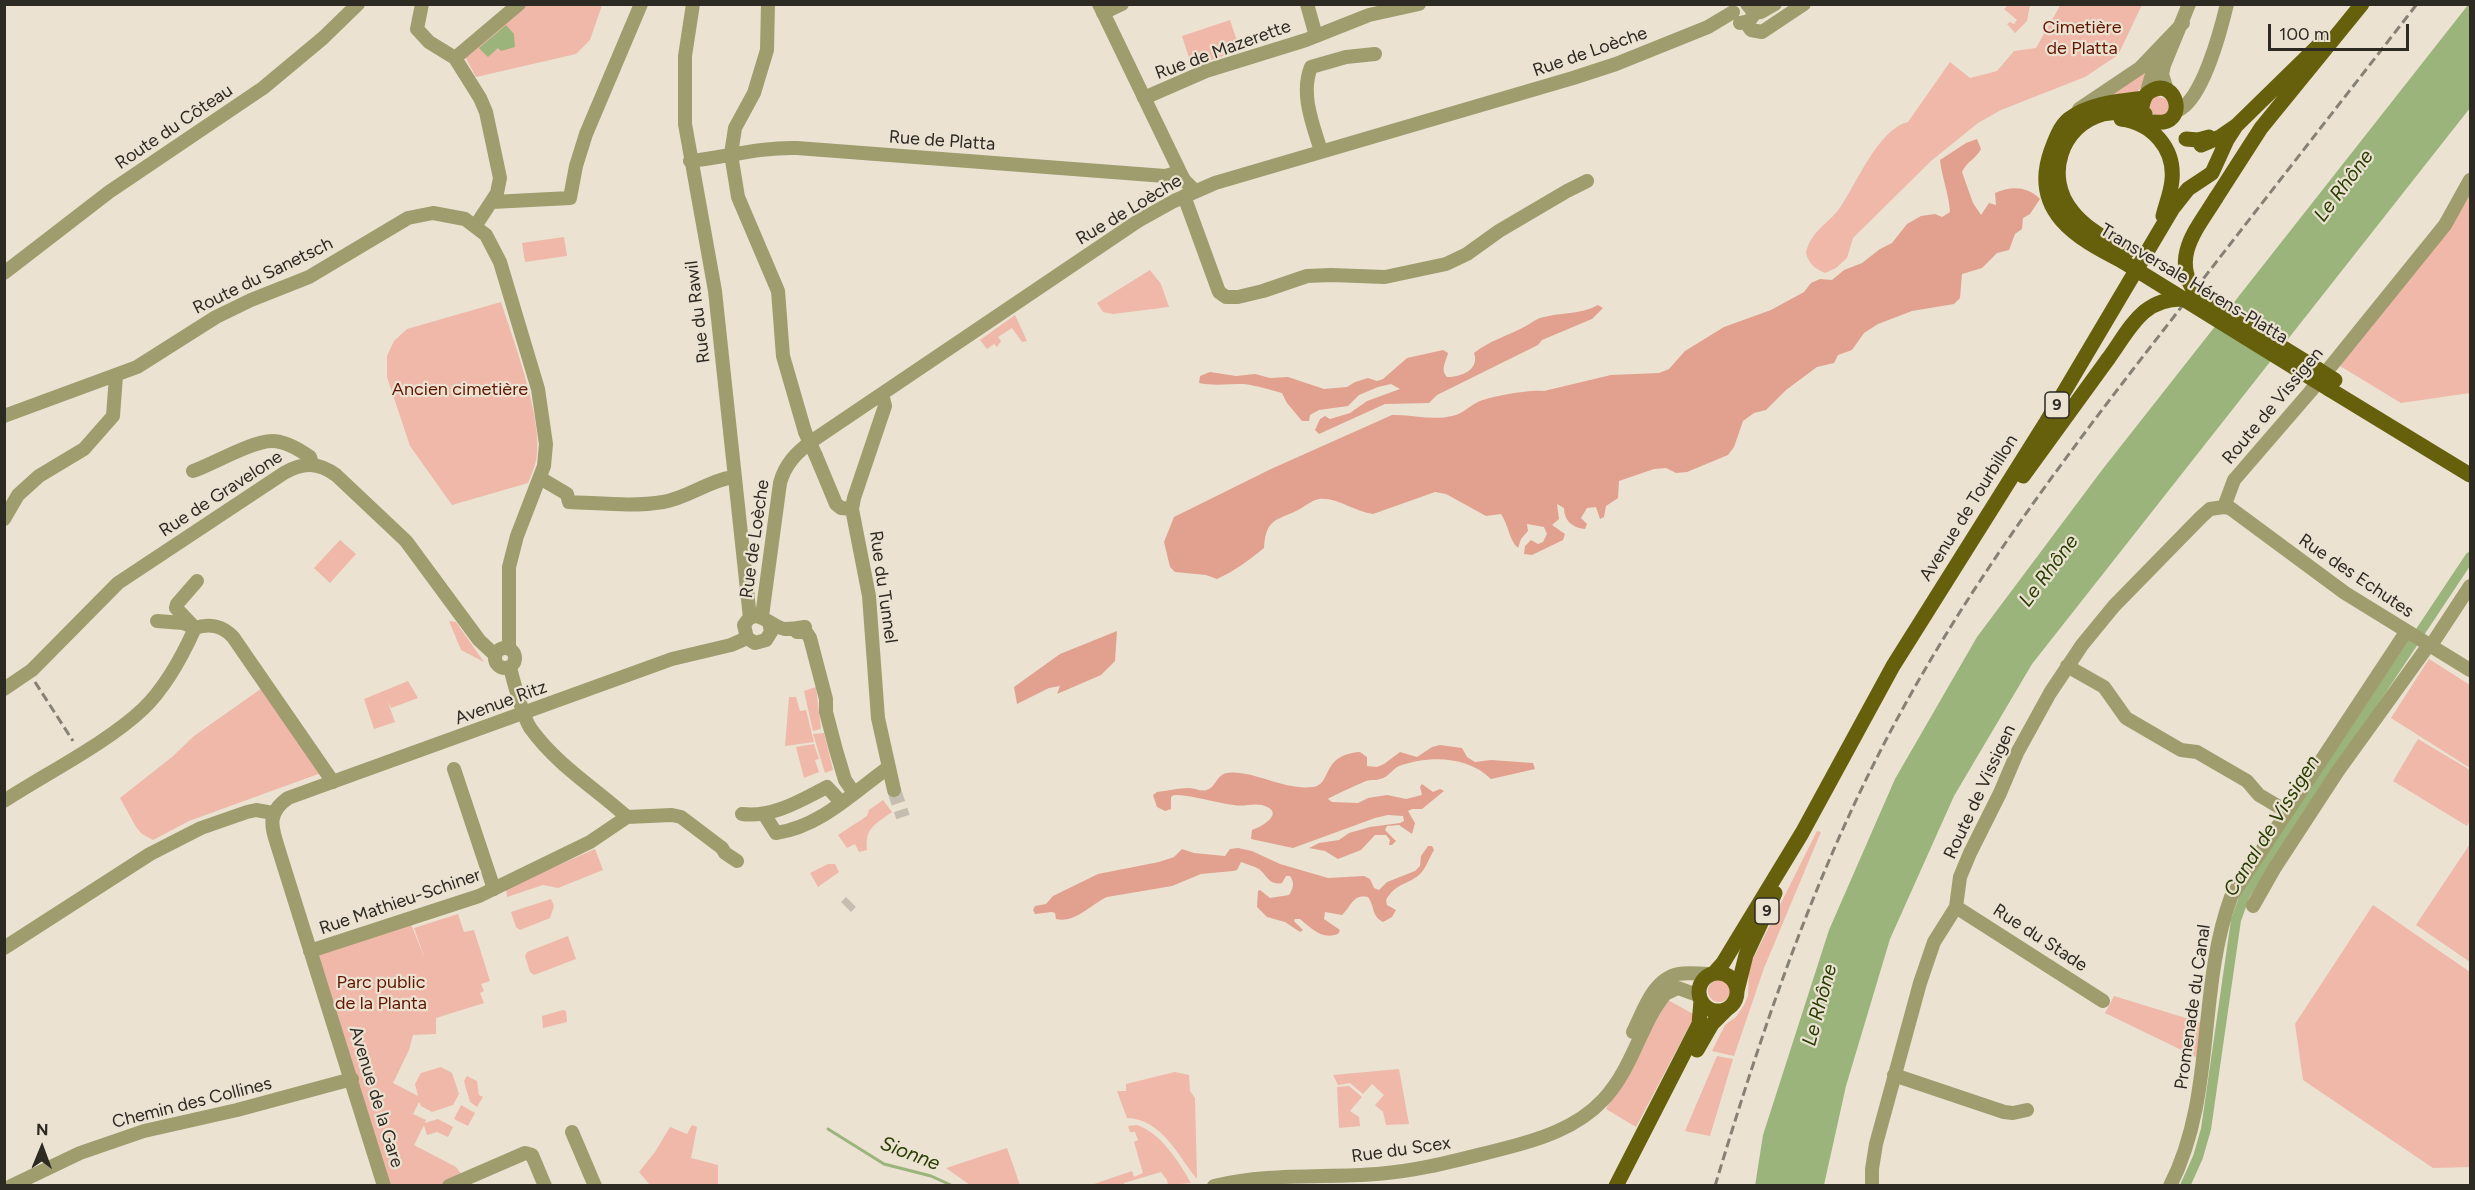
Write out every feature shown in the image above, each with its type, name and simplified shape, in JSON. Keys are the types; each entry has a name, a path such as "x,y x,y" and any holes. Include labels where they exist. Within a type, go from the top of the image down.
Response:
{"main road":[{"path":"2195,143 2213,141 2236,126 2361,4"},
{"path":"1964,552 2051,440 2150,306 2168,299 2190,296 2185,272 2186,253 2216,198 2261,128 2361,4"},
{"path":"2069,119 2101,105 2145,96 2154,89 2169,91 2176,101 2174,113 2179,132 2209,149 2213,154 2214,167"},
{"path":"2180,164 2186,149 2218,133 2270,93"},
{"path":"2145,96 2142,105 2149,118 2169,141 2188,178 2202,179 2209,175 2236,126"},
{"path":"2068,139 2081,125 2103,114 2126,112 2165,122 2174,113"},
{"name":"Transversale Hérens-Platta","path":"2069,119 2055,141 2047,165 2046,180 2050,199 2058,218 2074,234 2125,256"},
{"path":"2068,139 2090,125 2116,119 2137,123 2155,134 2166,148 2172,170 2172,185 2160,231"},
{"name":"Transversale Hérens-Platta","path":"2068,139 2060,154 2058,164 2061,192 2070,210 2085,224 2125,256 2332,384 2470,475"},
{"name":"Avenue de Tourbillon","path":"2173,208 2180,164"},
{"name":"Avenue de Tourbillon","path":"1712,974 1723,963 1802,833 1878,692 2062,396 2173,208 2188,189 2202,179"},
{"name":"Transversale Hérens-Platta","path":"2332,384 2470,464"},
{"name":"Avenue de Tourbillon","path":"1737,991 1746,955 1802,833"},
{"path":"1616,1185 1699,1024 1700,985 1712,974 1723,974 1731,978 1737,991 1734,1003 1705,1035 1627,1185"},
{"path":"1700,998 1713,1010 1727,1009"}],"street":[{"name":"Route du Côteau","path":"4,273 109,192 263,88 323,38 358,4"},
{"path":"422,4 417,29 429,42 455,58 486,112 501,178 497,193 476,225 496,250 542,405 547,452 540,478 517,536 509,567 509,648 514,653 515,659 510,667 504,669 498,666 495,655 500,649 509,648"},
{"path":"455,58 519,4"},
{"path":"492,202 570,198 576,166 586,134 641,4"},
{"name":"Rue du Rawil","path":"693,4 687,37 684,76 685,124 690,161 714,281 734,477 760,619"},
{"path":"768,4 767,50 754,93 735,128 731,154 738,197 778,291 783,356 805,432 836,504 847,508"},
{"path":"1122,4 1101,9 1184,180 1184,196 1219,292 1230,297 1263,291 1307,276 1385,277 1452,262 1587,181"},
{"path":"1307,4 1316,36"},
{"name":"Rue de Mazerette","path":"1144,98 1206,71 1316,36 1369,15 1419,4"},
{"name":"Rue de Loèche","path":"760,619 784,469 803,447 1133,225 1184,196 1236,176 1562,82 1616,64 1745,12 1761,12 1775,4"},
{"path":"1745,12 1765,30 1804,4"},
{"path":"2189,4 2162,74 2169,91 2190,86 2206,68"},
{"path":"2174,113 2190,100 2206,68 2220,34 2228,4"},
{"path":"2069,119 2140,68 2183,23"},
{"path":"2145,96 2148,83 2157,65 2168,47 2176,41"},
{"path":"1321,151 1307,102 1308,74 1311,67 1346,57 1375,54"},
{"name":"Rue de Platta","path":"690,161 771,148 797,148 1165,176 1180,172"},
{"path":"1168,149 1165,176 1184,196"},
{"name":"Route de Vissigen","path":"1872,1185 1873,1162 1894,1076 1911,1012 1930,954 1939,933 1956,907 1960,877 2023,740 2067,666 2108,614 2179,538 2210,509 2224,507 2234,480 2310,392 2445,225 2470,180"},
{"name":"Route du Sanetsch","path":"4,416 116,376 145,363 225,312 319,272 408,218 420,214 443,213 465,219 476,225"},
{"path":"4,519 18,495 39,476 84,449 113,416 116,376"},
{"name":"Rue du Tunnel","path":"882,394 885,406 854,498 847,508 869,596 878,718 894,790"},
{"path":"193,471 271,441 304,452 310,457 312,464"},
{"name":"Rue de Gravelone","path":"4,689 32,670 100,599 126,577 284,473 301,465 312,464 328,469 336,475 406,541 479,640 495,655"},
{"path":"540,478 567,494 569,502 641,503 664,502 722,479 734,477"},
{"name":"Rue des Echutes","path":"2224,507 2230,508 2345,593 2470,670"},
{"path":"195,628 177,608 177,604 196,581"},
{"path":"2253,906 2274,869 2338,771 2470,586"},
{"path":"760,619 786,629 807,627 797,632"},
{"path":"760,619 771,629 768,638"},
{"path":"760,619 743,630 747,638 759,643 768,638 797,632 806,632 810,638 836,750 845,780 854,793"},
{"path":"157,621 183,623 195,628 218,627 233,637 333,782"},
{"path":"4,801 114,732 143,709 171,674 195,628"},
{"name":"Promenade du Canal","path":"2170,1185 2181,1162 2196,1109 2218,947 2228,905 2245,873 2286,811 2408,633"},
{"name":"Avenue Ritz","path":"273,813 278,805 288,798 680,656 725,646 747,638"},
{"path":"2067,666 2104,687 2126,718 2181,750 2197,752 2247,781 2259,795 2286,811"},
{"path":"510,667 529,725 563,763 627,817 672,815 681,817 736,861"},
{"path":"764,814 776,833 790,831 831,811 889,767"},
{"path":"454,769 494,889"},
{"path":"742,814 764,814 786,807 827,787 842,802"},
{"path":"4,948 150,854 182,838 247,812 256,810 273,813"},
{"name":"Avenue de la Gare","path":"273,813 273,828 384,1185"},
{"name":"Rue Mathieu-Schiner","path":"310,951 460,903 494,889 590,842 627,817"},
{"name":"Rue du Stade","path":"1956,907 2103,1001"},
{"name":"Rue du Scex","path":"1585,1113 1609,1077 1659,984 1668,977 1679,974 1712,974"},
{"name":"Rue du Scex","path":"1214,1185 1246,1180 1289,1182 1376,1174 1438,1165 1531,1142 1552,1134 1603,1101 1665,994 1678,988 1689,990 1700,998"},
{"path":"1894,1076 2004,1112 2027,1110"},
{"name":"Chemin des Collines","path":"11,1185 80,1153 144,1131 247,1108 352,1079"},
{"path":"572,1132 595,1185"},
{"path":"449,1185 520,1154 529,1153 545,1185"}],"green space":[{"name":"Cimetière de Platta","path":"2061,4 2142,5 2118,55 2085,77 2001,110 1978,123 1931,161 1853,238 1847,258 1836,268 1825,273 1813,265 1806,253 1811,239 1839,209 1877,146 1897,127 1908,122 1950,62 1970,78 1997,71 2014,51 2036,48"},
{"path":"525,5 602,5 590,40 576,54 476,77 464,55"},
{"path":"2008,5 2030,5 2027,21 2015,33 2007,24 2010,22 2014,24 2017,20 2004,9"},
{"path":"1230,20 1240,50 1192,67 1182,36"},
{"path":"2148,67 2142,86 2137,92 2104,98"},
{"path":"2157,96 2170,100 2168,112 2159,115 2150,112 2148,102"},
{"path":"2470,189 2470,393 2401,403 2340,366"},
{"path":"564,237 567,256 525,262 522,243"},
{"path":"1150,270 1161,284 1169,307 1113,314 1103,312 1097,303"},
{"name":"Ancien cimetière","path":"501,302 532,404 538,445 536,461 528,483 452,505 410,446 387,377 387,356 394,341 407,329"},
{"path":"1015,315 1027,341 1022,342 1012,328 998,337 1001,341 997,347 994,344 987,349 980,340"},
{"path":"340,540 356,554 330,583 314,568"},
{"path":"449,621 456,622 484,662 461,650"},
{"path":"2429,659 2470,685 2470,768 2391,718"},
{"path":"408,681 418,698 391,708 387,700 395,722 374,729 364,699"},
{"path":"816,687 821,729 813,731 804,691"},
{"path":"262,688 321,773 189,821 153,840 142,834 120,798 172,757 194,736"},
{"path":"789,697 796,697 800,711 806,710 814,742 785,746"},
{"path":"824,733 833,770 825,773 813,734"},
{"path":"2418,739 2470,770 2470,820 2467,826 2393,781"},
{"path":"814,744 819,759 815,760 819,772 804,778 796,747"},
{"path":"883,800 892,812 869,832 867,850 859,852 855,844 847,848 838,835 867,816 869,810"},
{"path":"1817,831 1821,832 1764,968 1734,1056 1712,1051 1725,1025 1736,1017 1744,1005 1748,996 1749,967"},
{"path":"2470,844 2470,962 2416,925"},
{"path":"595,849 603,870 558,888 543,885 507,897 506,888"},
{"path":"828,864 835,864 839,872 818,887 810,873"},
{"path":"551,899 554,906 550,918 520,930 516,927 511,912"},
{"path":"2373,905 2470,972 2470,1167 2433,1168 2303,1080 2295,1024"},
{"name":"Parc public de la Planta","path":"458,914 464,932 474,930 490,981 481,984 484,991 480,993 484,1003 436,1018 436,1034 413,1035 409,1050 393,1083 418,1096 415,1084 421,1073 441,1067 452,1073 459,1094 453,1105 432,1112 421,1106 419,1102 413,1114 426,1120 425,1123 438,1119 453,1127 448,1137 437,1132 427,1135 424,1125 414,1145 456,1167 465,1179 449,1185 384,1185 310,951 409,919 426,962 414,928"},
{"path":"568,936 576,959 534,975 530,972 525,956 527,952"},
{"path":"1719,980 1727,983 1730,991 1727,999 1719,1002 1711,999 1708,991 1711,983"},
{"path":"2114,996 2202,1023 2198,1058 2105,1013"},
{"path":"1668,1000 1695,1015 1636,1127 1606,1109"},
{"path":"566,1011 567,1022 543,1028 542,1016"},
{"path":"1717,1056 1733,1059 1710,1136 1685,1131"},
{"path":"1399,1069 1409,1124 1386,1125 1383,1112 1375,1105 1384,1095 1372,1084 1363,1094 1350,1083 1338,1085 1333,1075"},
{"path":"1175,1072 1189,1075 1190,1091 1195,1098 1197,1179 1160,1132 1139,1120 1127,1118 1117,1091 1126,1091 1126,1084"},
{"path":"467,1076 477,1081 479,1095 483,1097 477,1107 470,1102 464,1081"},
{"path":"1349,1086 1362,1097 1350,1111 1359,1117 1360,1126 1339,1128 1337,1087"},
{"path":"461,1105 475,1113 468,1126 454,1119"},
{"path":"692,1125 697,1127 691,1158 718,1165 718,1185 650,1185 639,1172 655,1152 670,1127 687,1134"},
{"path":"1137,1125 1154,1134 1161,1141 1191,1183 1168,1185 1161,1172 1124,1183 1124,1185 1091,1185 1132,1171 1134,1177 1143,1173 1134,1142 1138,1140 1135,1132 1130,1132 1128,1126"},
{"path":"1007,1148 1020,1185 970,1185 946,1168"}],"shaded area":[{"path":"1977,139 1981,149 1962,172 1973,203 1981,215 1989,203 1996,205 1995,193 2001,191 2019,188 2040,199 2030,214 2023,218 2022,229 2015,234 2009,250 1997,253 1982,268 1962,274 1960,298 1954,304 1912,311 1878,324 1864,333 1852,350 1838,355 1834,363 1817,367 1786,390 1766,410 1754,413 1743,421 1734,447 1728,455 1687,472 1676,473 1666,468 1654,469 1619,481 1618,498 1606,506 1604,517 1600,519 1596,507 1587,508 1581,518 1587,524 1585,529 1570,523 1565,516 1564,508 1557,504 1559,519 1552,525 1565,534 1563,540 1532,555 1524,554 1525,546 1531,540 1538,544 1543,542 1547,534 1544,527 1527,524 1528,531 1521,539 1518,548 1501,514 1486,516 1446,494 1435,492 1373,514 1332,500 1319,499 1274,522 1267,531 1264,548 1236,569 1217,579 1206,575 1175,572 1170,567 1164,542 1174,517 1271,469 1392,415 1444,417 1456,415 1476,403 1493,397 1544,391 1611,375 1659,373 1669,369 1685,351 1724,327 1771,310 1804,292 1811,283 1820,279 1832,280 1844,270 1862,263 1892,243 1907,224 1921,216 1935,214 1942,217 1950,212 1940,160 1966,143"},
{"path":"1598,305 1603,308 1592,319 1542,340 1538,345 1437,395 1429,403 1385,404 1319,434 1315,430 1320,419 1325,416 1330,419 1350,413 1367,401 1400,389 1391,384 1378,387 1359,395 1348,406 1319,410 1310,415 1309,421 1302,421 1282,393 1243,384 1199,383 1200,376 1210,372 1236,376 1255,374 1270,378 1288,377 1324,389 1347,387 1368,378 1377,381 1383,379 1407,358 1443,350 1448,353 1444,365 1445,374 1447,377 1458,376 1472,368 1474,353 1492,342 1540,318 1584,310"},
{"path":"1117,631 1115,661 1101,675 1057,694 1060,686 1049,688 1017,704 1014,687 1060,654"},
{"path":"1440,745 1462,748 1467,757 1475,762 1491,760 1533,763 1535,769 1491,779 1482,771 1460,762 1435,759 1411,762 1399,766 1383,778 1368,780 1328,799 1332,802 1358,803 1368,798 1387,795 1406,799 1422,795 1420,787 1422,784 1433,792 1440,789 1444,791 1422,809 1408,811 1415,823 1412,834 1399,825 1387,826 1385,830 1396,841 1392,845 1389,845 1390,840 1386,835 1375,835 1361,850 1338,859 1325,851 1309,848 1319,843 1339,840 1349,833 1370,827 1400,823 1404,821 1403,816 1388,815 1375,818 1293,848 1251,839 1252,830 1266,823 1272,815 1269,808 1262,805 1219,803 1174,795 1171,797 1171,809 1165,811 1157,807 1153,795 1157,792 1181,788 1207,790 1227,773 1247,774 1291,786 1313,787 1319,785 1333,764 1347,754 1360,752 1367,757 1367,766 1377,767 1400,752 1417,757 1432,747"},
{"path":"1428,846 1432,846 1434,850 1426,867 1414,879 1397,888 1386,900 1387,905 1396,910 1392,917 1383,922 1379,920 1368,897 1359,897 1342,915 1325,912 1324,919 1340,930 1338,934 1327,936 1322,935 1300,919 1294,921 1303,930 1300,932 1285,922 1267,917 1257,907 1258,891 1260,890 1270,898 1289,895 1293,881 1290,876 1286,876 1282,883 1274,883 1259,869 1241,862 1237,870 1201,874 1172,886 1107,897 1070,919 1056,919 1055,913 1052,912 1035,914 1033,910 1035,906 1046,904 1053,896 1098,874 1159,862 1174,857 1182,849 1194,853 1225,856 1230,849 1238,848 1252,851 1280,864 1328,878 1364,876 1370,879 1374,888 1379,890 1387,882 1415,871 1420,866 1421,856"}],"water":[{"name":"Le Rhône","path":"2470,5 2470,108 2032,664 1954,796 1890,939 1846,1086 1824,1185 1755,1186 1763,1135 1829,930 1895,779 1977,637 2102,470"},
{"path":"506,25 514,34 515,47 501,51 498,48 488,57 479,48"}],"waterway":[{"name":"Canal de Vissigen","path":"2185,1186 2198,1157 2206,1129 2236,920 2245,895 2470,557"},
{"name":"Sionne","path":"828,1129 884,1164 931,1176 953,1186"}],"tunnel":[{"path":"894,790 903,817"},
{"path":"846,907 851,902"}],"railway":[{"path":"1715,1186 1775,999 1822,878 1876,759 1936,651 1998,554 2064,461 2417,4"},
{"path":"35,682 73,741"}]}
